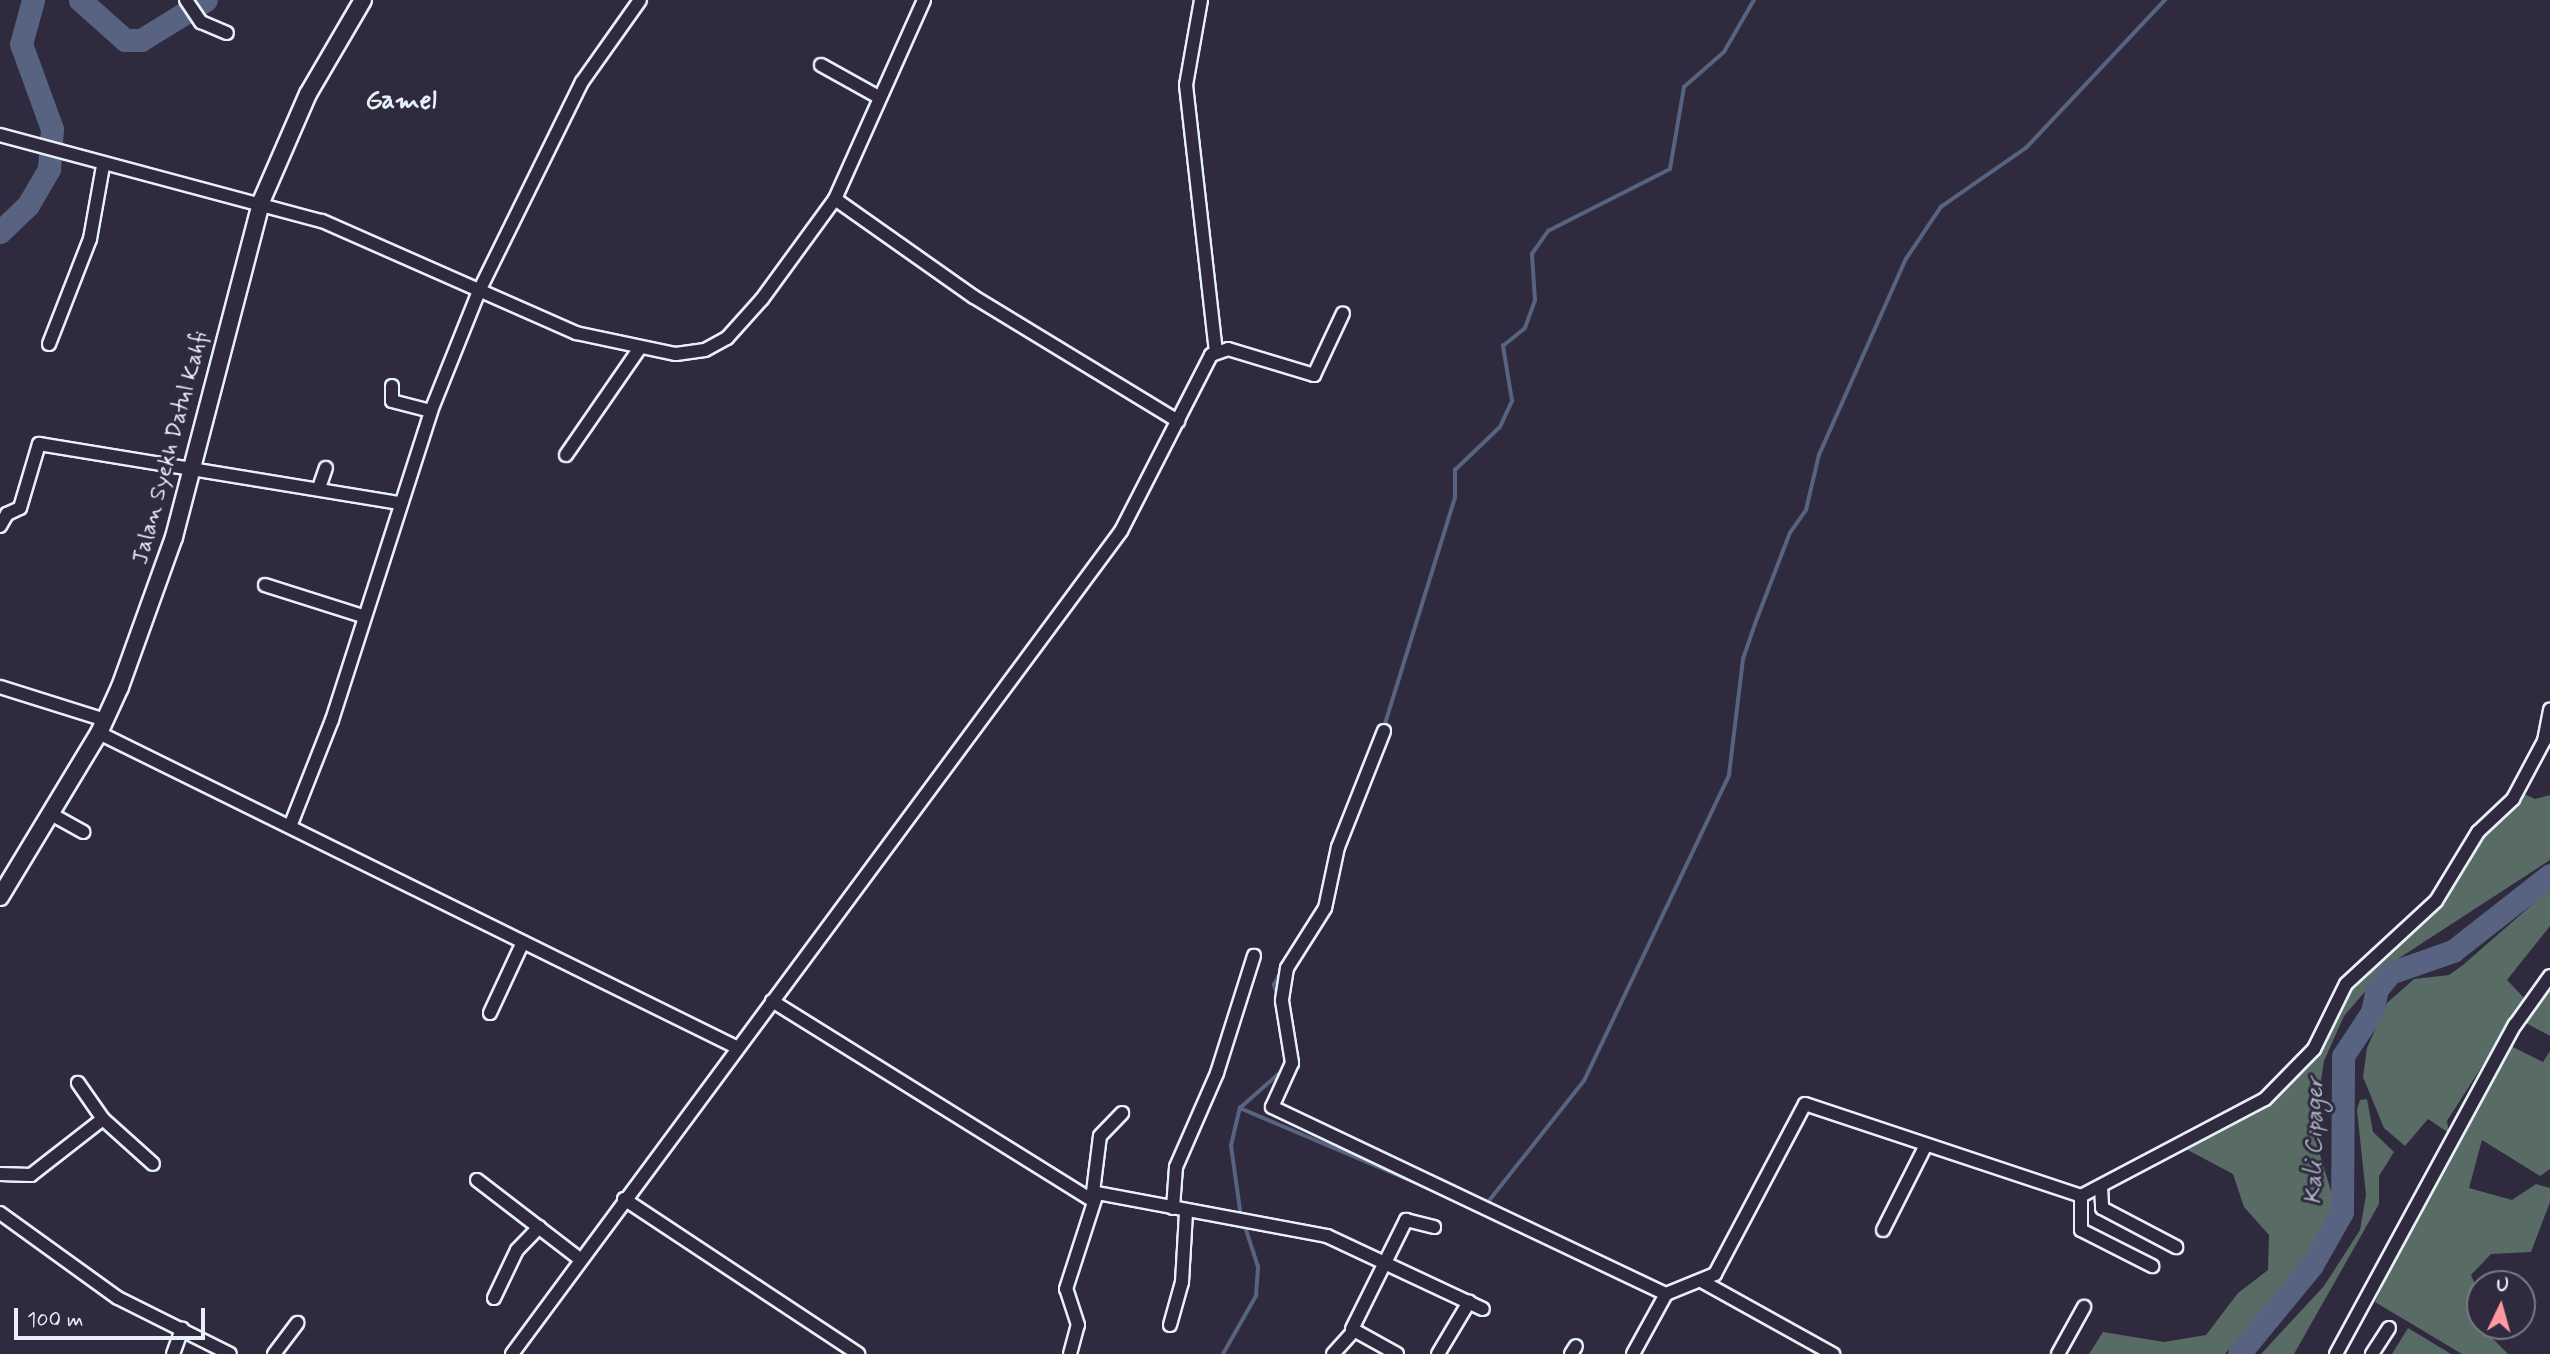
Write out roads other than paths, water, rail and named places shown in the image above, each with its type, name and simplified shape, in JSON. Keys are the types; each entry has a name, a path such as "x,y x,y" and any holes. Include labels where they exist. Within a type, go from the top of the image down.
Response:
{"street":[{"name":"Jalan Syekh Datul Kahfi","path":"0,897 102,727 159,581 193,464 261,202 308,94 363,0"},
{"path":"291,824 430,411 479,291 582,82 640,0"},
{"path":"0,135 103,166 261,202 362,237 576,333 639,349 676,354 727,338 835,199 877,96 924,0"},
{"path":"512,1354 624,1199 1121,531 1216,352 1186,85 1201,0"},
{"path":"188,3 199,20 227,33"},
{"path":"821,65 877,96"},
{"path":"49,344 90,239 103,166"},
{"path":"835,199 975,297 1178,421"},
{"path":"1216,352 1228,349 1314,375 1343,313"},
{"path":"566,455 639,349"},
{"path":"391,386 392,401 430,411"},
{"path":"0,526 7,514 20,508 39,444 193,464 320,485 401,503"},
{"path":"320,485 326,468"},
{"path":"265,585 363,616"},
{"path":"0,687 102,727 736,1048"},
{"path":"1633,1354 1666,1294 1703,1282 1720,1267 1805,1104 2081,1196 2257,1100 2314,1049 2346,984 2436,901 2478,832 2513,799 2544,741 2550,709"},
{"path":"1384,731 1338,847 1325,908 1287,968 1282,1000 1292,1063 1272,1107 1666,1294"},
{"path":"51,814 83,832"},
{"path":"490,1013 523,942"},
{"path":"1173,1208 1176,1167 1217,1073 1254,956"},
{"path":"2336,1354 2515,1025 2550,975"},
{"path":"772,1001 1092,1200"},
{"path":"78,1083 103,1119 153,1164"},
{"path":"1070,1354 1079,1325 1066,1292 1092,1200 1100,1136 1122,1113"},
{"path":"0,1174 31,1175 103,1119"},
{"path":"1883,1230 1926,1145"},
{"path":"477,1180 580,1259"},
{"path":"2101,1186 2102,1208 2176,1247"},
{"path":"1092,1200 1101,1193 1226,1220 1327,1236 1483,1309"},
{"path":"2081,1196 2081,1230 2152,1266"},
{"path":"624,1199 858,1354"},
{"path":"1170,1325 1182,1282 1186,1212"},
{"path":"0,1213 107,1291 230,1354"},
{"path":"1333,1354 1353,1332 1383,1262 1406,1220 1434,1227"},
{"path":"494,1298 517,1250 538,1227"},
{"path":"1703,1282 1833,1354"},
{"path":"1438,1354 1469,1302"},
{"path":"2058,1354 2084,1307"},
{"path":"274,1354 297,1323"},
{"path":"2372,1354 2389,1328"},
{"path":"173,1354 182,1329"},
{"path":"1353,1332 1397,1354"}],"waterway":[{"path":"0,232 28,205 49,169 52,129 21,44 33,0"},
{"path":"80,0 125,40 141,40 206,0"},
{"path":"1384,727 1455,498 1455,470 1500,427 1512,401 1503,346 1525,328 1535,301 1532,254 1548,231 1670,169 1684,87 1724,52 1754,0"},
{"path":"1488,1202 1584,1081 1729,775 1743,659 1755,624 1790,533 1806,510 1819,455 1906,259 1941,207 2026,148 2165,0"},
{"name":"Kali Cipager","path":"2239,1354 2312,1265 2342,1212 2343,1056 2372,1012 2377,989 2390,973 2453,951 2550,875"},
{"path":"1278,998 1274,985 1293,948"},
{"path":"1241,1217 1231,1146 1240,1108 1282,1071"},
{"path":"1240,1108 1431,1189"},
{"path":"1223,1354 1256,1296 1258,1267 1244,1224"}],"district":[{"name":"Gamel","path":"401,102"}]}
